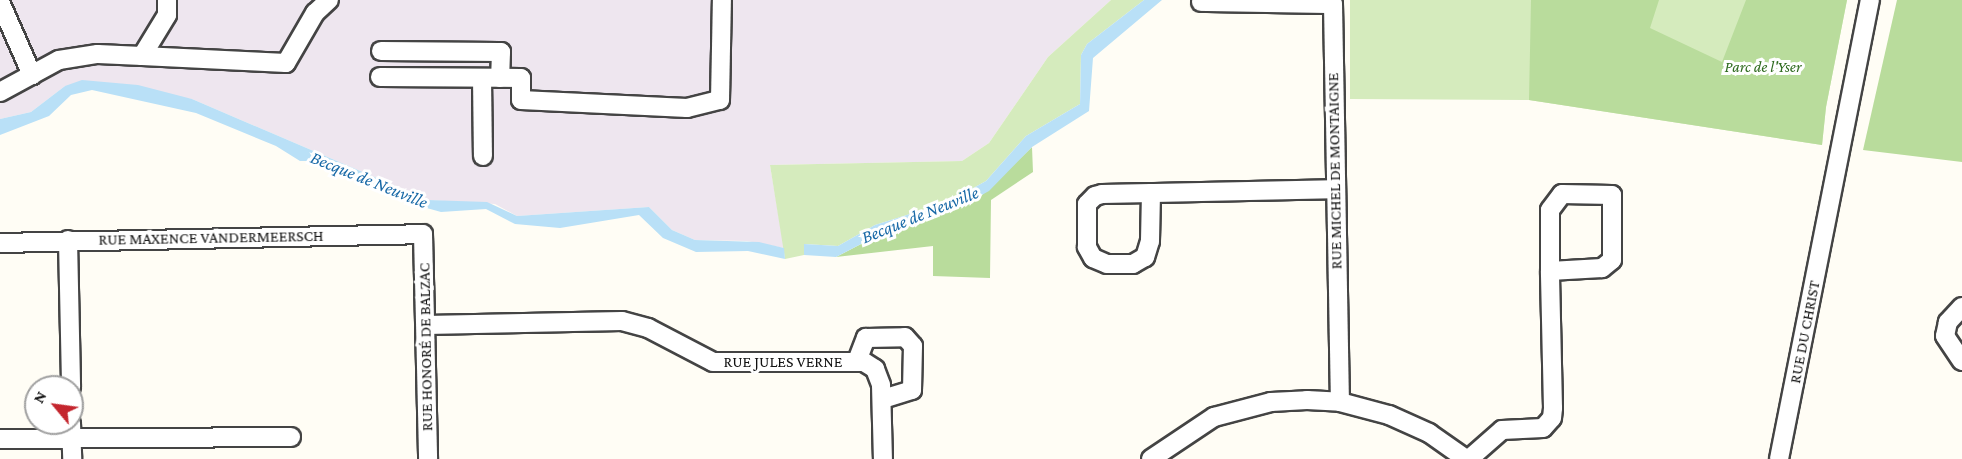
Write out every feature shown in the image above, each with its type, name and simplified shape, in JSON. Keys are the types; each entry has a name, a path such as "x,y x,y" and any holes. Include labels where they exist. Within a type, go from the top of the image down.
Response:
{"street":[{"path":"142,56 166,15 167,0"},
{"path":"0,92 59,60 88,55 286,63 315,13 329,0"},
{"path":"381,77 521,78 521,100 687,108 720,100 722,0"},
{"name":"RUE DU CHRIST","path":"1779,459 1870,0"},
{"name":"RUE DU CHRIST","path":"1830,205 1847,158 1879,0"},
{"name":"RUE MICHEL DE MONTAIGNE","path":"1202,2 1269,1 1333,4 1340,402"},
{"path":"0,2 32,75"},
{"path":"381,51 501,52 491,78 483,156"},
{"path":"1151,193 1150,241 1145,257 1133,264 1107,264 1093,258 1087,247 1090,199 1102,194 1335,189"},
{"path":"1151,459 1198,425 1230,411 1287,400 1340,402 1402,420 1468,459 1502,430 1543,429 1552,418 1550,271 1550,210 1556,197 1572,193 1612,195 1615,254 1608,266 1550,271"},
{"name":"RUE MAXENCE VANDERMEERSCH","path":"0,243 423,234"},
{"name":"RUE HONORÉ DE BALZAC","path":"423,234 428,459"},
{"path":"68,240 71,375"},
{"path":"1962,307 1948,322 1945,336 1962,361"},
{"name":"RUE JULES VERNE","path":"426,325 622,321 648,327 713,362 857,361 875,369 882,399 884,459"},
{"path":"857,361 866,338 905,337 913,346 912,390 882,399"},
{"path":"84,430 291,437"},
{"path":"0,439 32,435"},
{"path":"71,435 72,459"}],"shaded area":[{"path":"0,0 1111,0 1048,57 989,143 962,161 770,165 784,248 747,241 695,240 672,230 649,207 517,216 495,204 428,200 192,99 65,86 31,112 0,119"}],"green space":[{"path":"1111,0 1144,0 1087,44 1081,55 1080,104 1026,136 986,181 948,202 875,225 838,246 804,244 804,255 785,259 770,165 962,161 989,143 1048,57"},
{"name":"Parc de l'Yser","path":"1350,0 1847,0 1826,107 1822,145 1529,100 1350,99"},
{"name":"Parc de l'Yser","path":"1531,0 1659,0 1650,28 1722,62 1746,0 1847,0 1826,107 1822,145 1529,100"},
{"path":"1897,0 1962,0 1962,162 1863,150"},
{"path":"1032,147 1033,172 991,200 990,278 933,276 933,246 836,257 890,229 932,218 979,198"}],"water":[{"name":"Becque de Neuville","path":"1144,0 1162,0 1093,58 1089,111 1032,147 989,191 960,207 890,229 836,257 804,255 804,244 838,246 875,225 948,202 986,181 1026,136 1080,104 1081,55 1087,44"},
{"name":"Becque de Neuville","path":"82,80 138,85 192,99 428,200 487,202 517,216 649,207 672,230 695,240 759,242 784,248 785,259 748,251 696,252 663,238 639,215 560,228 515,224 486,209 441,212 416,205 311,161 300,161 276,146 196,113 92,90 71,95 49,116 0,135 0,119 31,112 65,86"}]}
